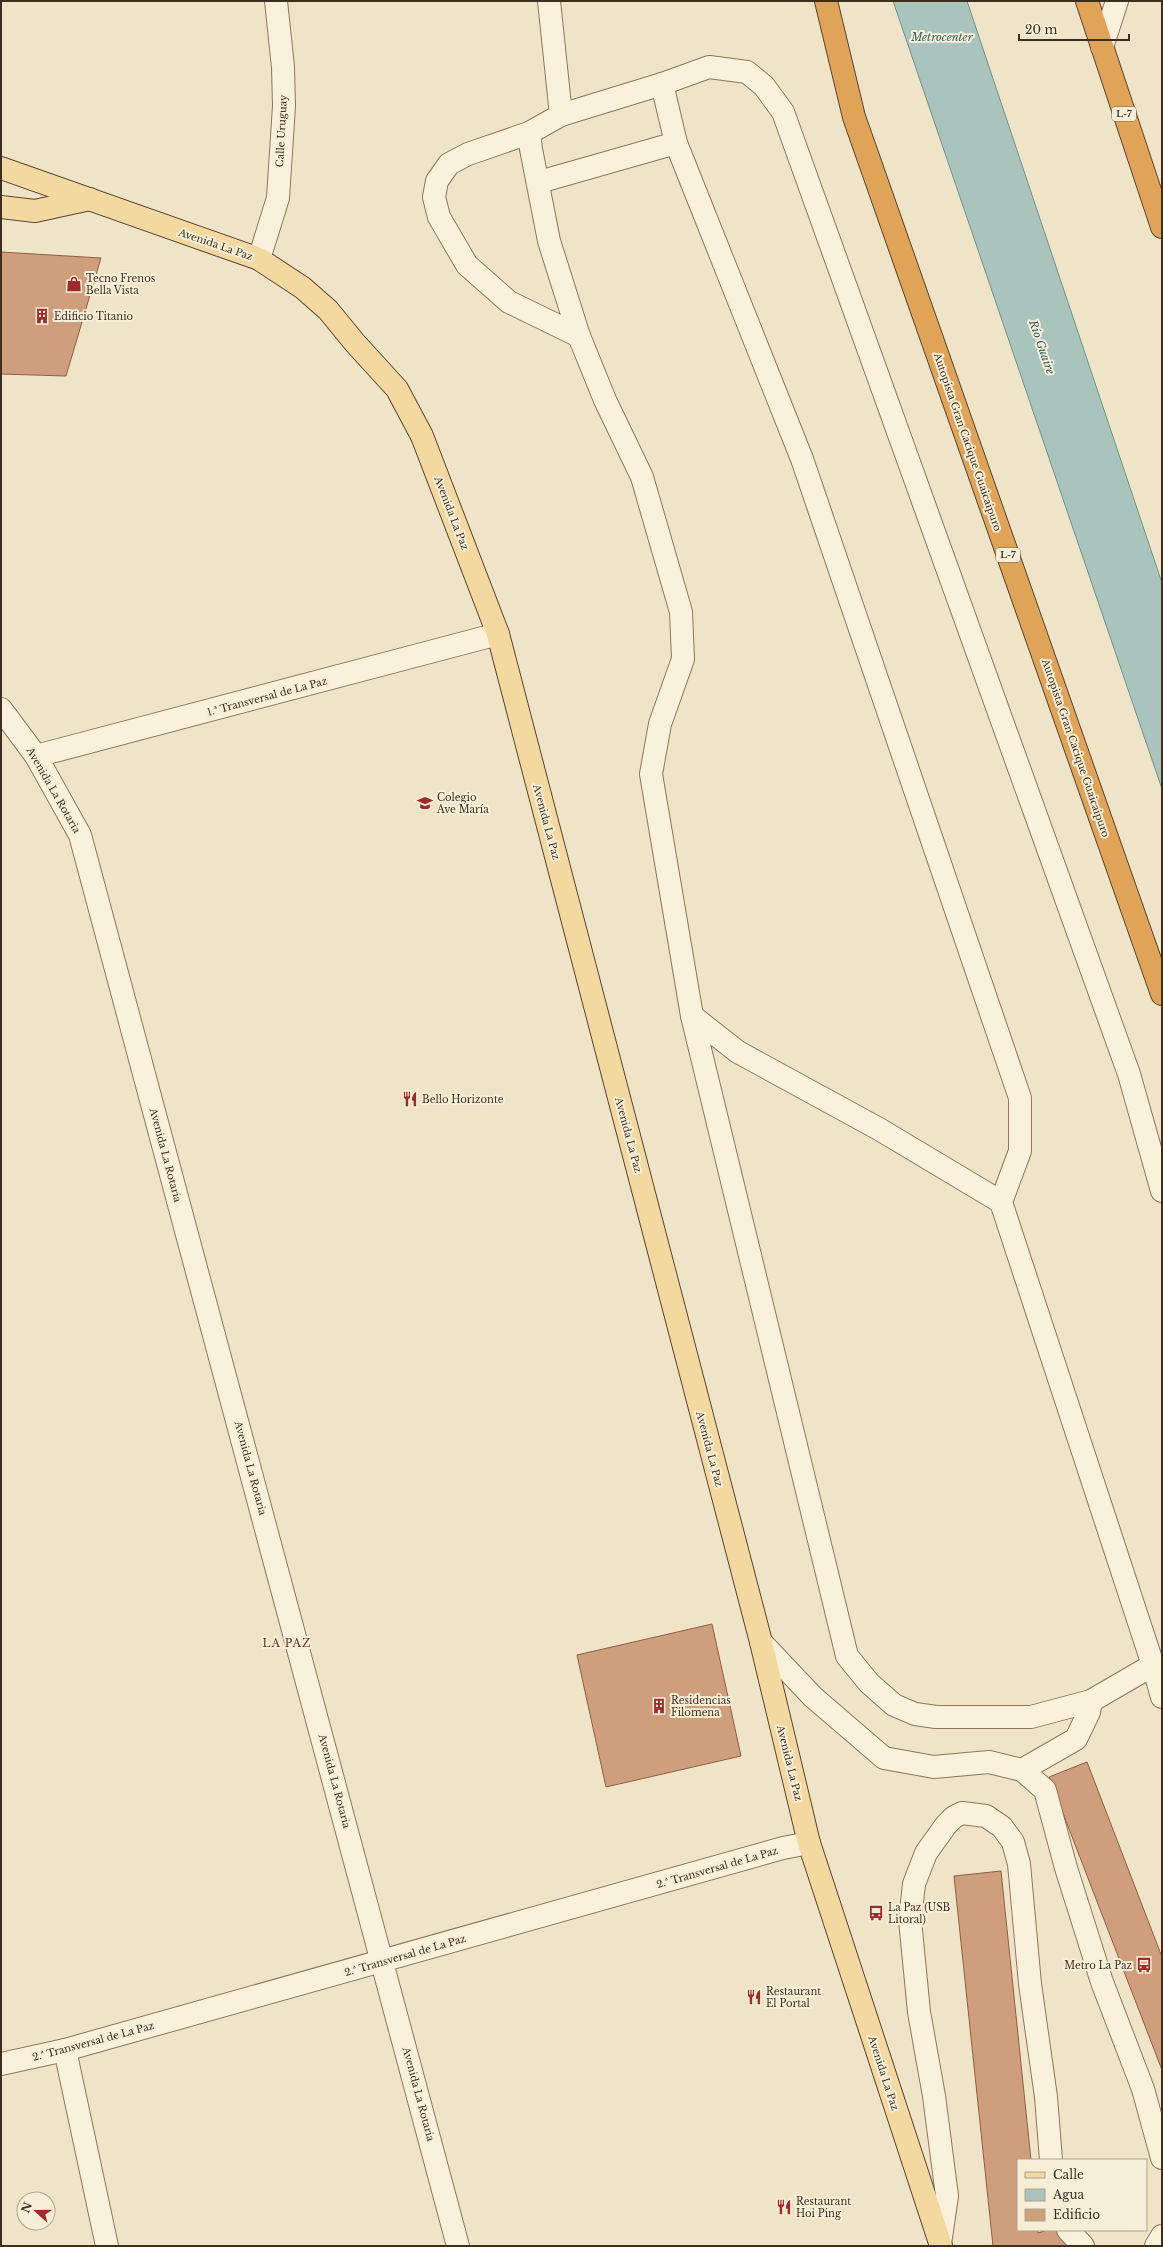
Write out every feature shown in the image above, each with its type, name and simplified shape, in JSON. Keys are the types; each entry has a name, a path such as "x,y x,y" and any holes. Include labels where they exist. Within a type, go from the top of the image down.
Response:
{"highway":[{"name":"Autopista Gran Cacique Guaicaipuro","path":"826,1 854,117 1162,994"},
{"name":"L-7","path":"1087,1 1162,227"}],"main road":[{"name":"Avenida La Paz","path":"1,168 259,259 303,288 328,310 397,389 422,436 498,634 761,1642 809,1843 940,2245"},
{"path":"1,208 35,211 90,199"}],"street":[{"name":"Calle Uruguay","path":"259,259 278,198 284,106 283,67 276,1"},
{"path":"549,1 561,115"},
{"path":"1102,47 1118,1"},
{"path":"579,336 510,302 467,265 439,217 434,197 437,181 449,164 468,154 530,133 561,115 662,84 709,67 747,72 764,86 783,112 1129,1074 1162,1191"},
{"path":"662,84 676,143 802,459 1020,1098 1020,1152 1001,1202 1068,1412 1162,1696"},
{"path":"530,133 531,149 539,182 549,241 579,336 604,400 642,477 681,612 683,659 660,724 651,774 692,1016 847,1656 874,1688 894,1705 915,1714 936,1717 1031,1717 1090,1701 1153,1665"},
{"path":"539,182 676,143"},
{"name":"1.ª Transversal de La Paz","path":"36,756 498,634"},
{"name":"Avenida La Rotaria","path":"1,709 36,756 80,835 384,1961 458,2246"},
{"path":"692,1016 738,1052 879,1129 1001,1202"},
{"path":"761,1642 813,1697 884,1758 934,1767 989,1762 1022,1770 1045,1790 1066,1868 1102,1982 1143,2089 1162,2158"},
{"path":"1022,1770 1076,1739 1089,1712 1090,1701"},
{"path":"940,2245 947,2196 934,2096 919,2012 910,1920 914,1884 926,1853 946,1825 954,1817 962,1813 986,1816 1002,1827 1013,1842 1019,1864 1030,1984 1046,2096 1051,2159"},
{"name":"2.ª Transversal de La Paz","path":"1,2064 65,2050 783,1848 809,1843"},
{"path":"65,2050 107,2246"},
{"path":"1069,2231 1083,2246"},
{"path":"1156,2246 1162,2236"}],"water":[{"name":"Metrocenter","path":"893,1 967,1 1162,583 1162,789"}],"building":[{"name":"Edificio Titanio","path":"1,252 101,258 66,376 1,374"},
{"name":"Residencias Filomena","path":"712,1624 741,1756 606,1787 577,1655"},
{"path":"1087,1762 1162,1957 1162,2070 1049,1777"},
{"path":"1001,1871 1031,2159 1017,2159 1017,2231 1038,2231 1038,2233 1044,2231 1066,2231 1072,2246 993,2246 954,1876"}],"place":[{"name":"Tecno Frenos Bella Vista","path":"74,284"},
{"name":"Edificio Titanio","path":"42,316"},
{"name":"Colegio Ave María","path":"425,803"},
{"name":"Bello Horizonte","path":"410,1099"},
{"name":"Residencias Filomena","path":"659,1706"},
{"name":"La Paz (USB Litoral)","path":"876,1913"},
{"name":"Metro La Paz","path":"1144,1965"},
{"name":"Restaurant El Portal","path":"754,1997"},
{"name":"Restaurant Hoi Ping","path":"784,2207"}],"district":[{"name":"LA PAZ","path":"287,1643"}],"water label":[{"name":"Río Guaire","path":"1042,347"}]}
